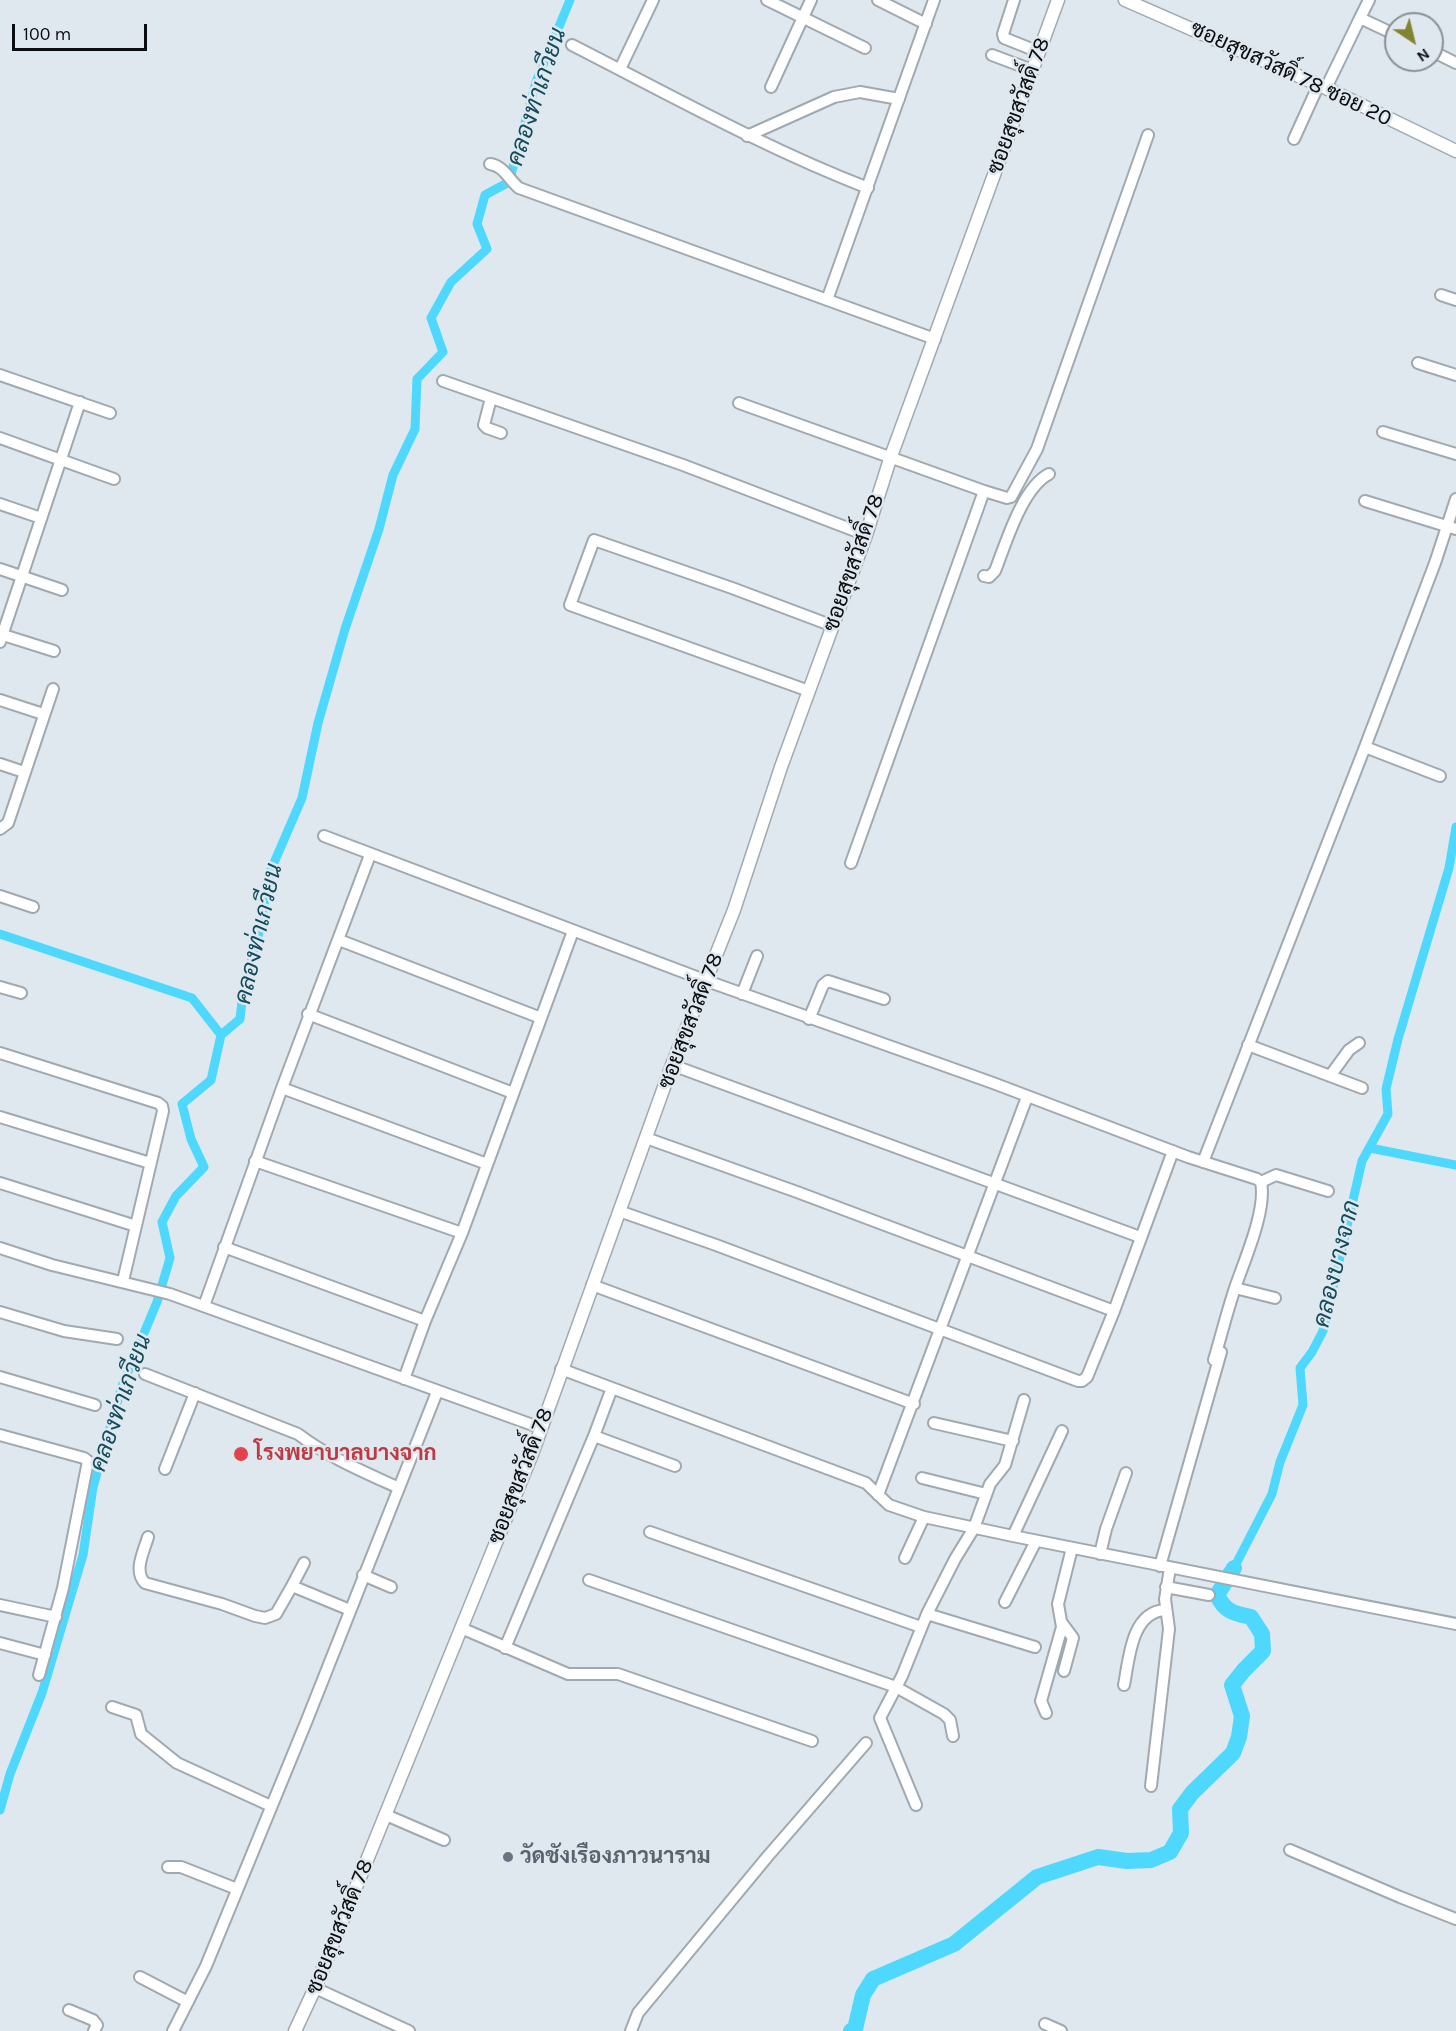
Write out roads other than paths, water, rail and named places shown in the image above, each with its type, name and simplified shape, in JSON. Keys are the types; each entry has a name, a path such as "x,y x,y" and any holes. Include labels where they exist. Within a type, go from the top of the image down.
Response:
{"street":[{"path":"620,69 653,0"},
{"path":"767,0 865,48"},
{"path":"771,87 811,0"},
{"path":"878,0 926,24"},
{"path":"827,300 934,0"},
{"path":"1014,0 1003,34 1004,38 1039,52"},
{"name":"ซอยสุขสวัสดิ์ 78","path":"295,2031 386,1815 541,1428 672,1065 734,910 781,767 866,535 890,459 1058,0"},
{"name":"ซอยสุขสวัสดิ์ 78 ซอย 20","path":"1125,0 1323,86 1456,151"},
{"path":"1294,139 1369,0"},
{"path":"1359,18 1384,29"},
{"path":"572,45 747,136 809,165 868,188"},
{"path":"992,55 1032,70"},
{"path":"747,136 834,97 860,92 899,99"},
{"path":"1011,497 1038,444 1148,135"},
{"path":"495,165 513,183 526,191 935,339"},
{"path":"1441,295 1456,300"},
{"path":"1418,363 1456,375"},
{"path":"0,375 110,413"},
{"path":"443,381 683,465 866,535"},
{"path":"491,398 484,425 501,433"},
{"path":"54,651 1,637 80,402"},
{"path":"739,404 890,459 984,491 1007,498 1011,497 1022,506"},
{"path":"1383,432 1456,454"},
{"path":"0,438 114,479"},
{"path":"984,576 989,577 994,571 1033,486 1049,474"},
{"path":"851,863 984,491"},
{"path":"1203,1162 1433,567 1451,528 1456,499"},
{"path":"1365,501 1451,528"},
{"path":"0,504 41,518"},
{"path":"809,691 570,605 594,540 833,626"},
{"path":"0,569 62,590"},
{"path":"0,829 8,823 52,689"},
{"path":"0,699 43,714"},
{"path":"1365,747 1440,776"},
{"path":"0,764 24,772"},
{"path":"324,836 573,932 1027,1096 1173,1152 1260,1182 1276,1175 1328,1191"},
{"path":"204,1306 309,1014 370,855"},
{"path":"0,896 33,907"},
{"path":"404,1379 425,1321 462,1233 573,932"},
{"path":"339,940 541,1018"},
{"path":"742,994 757,957"},
{"path":"809,1019 828,981 884,999"},
{"path":"0,987 21,993"},
{"path":"309,1014 513,1093"},
{"path":"1330,1076 1349,1050 1359,1043"},
{"path":"1248,1046 1362,1088"},
{"path":"0,1053 161,1104 163,1111 123,1281"},
{"path":"672,1065 1140,1237"},
{"path":"282,1088 487,1164"},
{"path":"878,1495 914,1404 939,1329 1027,1096"},
{"path":"0,1117 150,1163"},
{"path":"646,1138 1114,1311"},
{"path":"619,1211 1083,1381 1087,1377 1114,1311 1173,1152"},
{"path":"255,1161 462,1233"},
{"path":"1214,1360 1235,1288 1249,1250 1262,1199 1260,1182"},
{"path":"0,1183 136,1226"},
{"path":"224,1247 425,1321"},
{"path":"0,1248 52,1265 170,1294 436,1392 541,1428"},
{"path":"592,1285 914,1404"},
{"path":"1235,1288 1275,1298"},
{"path":"0,1312 64,1330 117,1339"},
{"path":"1151,1786 1169,1629 1165,1610 1165,1567 1232,1312"},
{"path":"561,1369 866,1483 889,1505 924,1517 1456,1624"},
{"path":"145,1374 298,1434 328,1454 399,1488"},
{"path":"0,1377 94,1405"},
{"path":"505,1648 612,1388"},
{"path":"173,2031 206,1966 436,1392"},
{"path":"165,1469 195,1393"},
{"path":"916,1805 880,1718 896,1687 927,1614 974,1528 992,1479 1005,1465 1024,1400"},
{"path":"934,1423 1013,1441"},
{"path":"1013,1536 1029,1497 1062,1431"},
{"path":"0,1435 88,1461 63,1588 39,1675"},
{"path":"594,1436 675,1466"},
{"path":"1101,1554 1106,1529 1126,1473"},
{"path":"922,1478 986,1494"},
{"path":"905,1558 924,1517"},
{"path":"650,1532 921,1627"},
{"path":"148,1537 139,1568 145,1583 265,1618 276,1614 304,1563"},
{"path":"1005,1602 1036,1541"},
{"path":"1064,1671 1073,1638 1062,1623 1058,1604 1072,1548"},
{"path":"363,1575 391,1587"},
{"path":"589,1580 896,1687 944,1714 950,1720 953,1736"},
{"path":"292,1586 350,1610"},
{"path":"1166,1587 1209,1595"},
{"path":"0,1605 56,1617"},
{"path":"1124,1685 1136,1632 1151,1614 1165,1610"},
{"path":"927,1614 1035,1647"},
{"path":"1046,1713 1041,1701 1062,1623"},
{"path":"461,1628 568,1674 618,1674 812,1742"},
{"path":"0,1643 45,1655"},
{"path":"112,1707 136,1715 141,1734 177,1763 271,1806"},
{"path":"631,2031 638,2013 768,1856 866,1743"},
{"path":"386,1815 444,1840"},
{"path":"1290,1850 1456,1919"},
{"path":"168,1867 181,1867 237,1889"},
{"path":"140,1977 188,2002"},
{"path":"315,1988 410,2031"},
{"path":"69,2010 93,2020 97,2025 94,2031"},
{"path":"1045,2024 1061,2031"}],"waterway":[{"name":"คลองท่าเกวียน","path":"0,1810 10,1774 42,1693 83,1555 93,1487 122,1386 157,1302 170,1258 162,1222 176,1196 204,1167 191,1139 182,1104 211,1080 221,1035 240,1019 243,992 259,933 270,872 302,798 318,723 345,629 379,529 393,475 415,429 417,379 443,352 431,318 451,282 487,249 477,224 485,195 509,182 536,82 570,0"},
{"name":"คลองบางจาก","path":"1234,1568 1272,1494 1280,1462 1303,1405 1300,1368 1323,1331 1362,1161 1388,1114 1386,1089 1398,1039 1449,868 1456,827"},
{"path":"0,934 192,998 221,1035"},
{"path":"1370,1148 1456,1165"},
{"name":"คลองบางจาก","path":"851,2031 855,2029 863,1995 873,1979 954,1944 1037,1877 1098,1857 1127,1861 1151,1860 1170,1852 1181,1833 1180,1809 1192,1793 1233,1753 1239,1737 1242,1716 1232,1685 1263,1651 1262,1634 1251,1617 1231,1611 1223,1605 1217,1595 1234,1568"}],"place":[{"name":"โรงพยาบาลบางจาก","path":"241,1454"},
{"name":"วัดชังเรืองภาวนาราม","path":"508,1857"}]}
